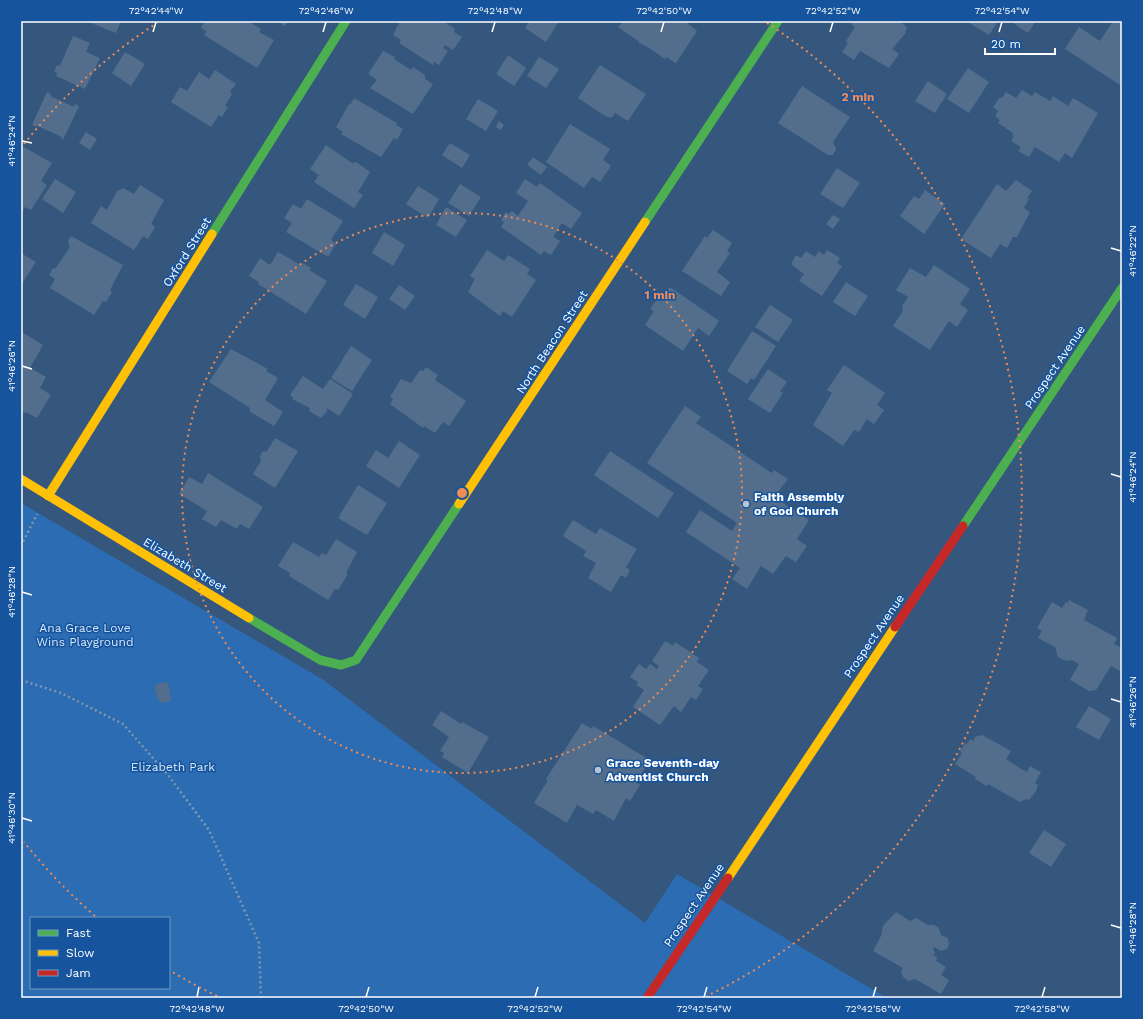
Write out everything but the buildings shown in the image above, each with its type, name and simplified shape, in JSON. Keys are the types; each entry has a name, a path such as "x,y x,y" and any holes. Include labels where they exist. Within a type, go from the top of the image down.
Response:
{"street":[{"name":"Oxford Street","path":"48,496 346,21"},
{"name":"North Beacon Street","path":"339,667 349,665 356,660 778,21"},
{"name":"Prospect Avenue","path":"647,998 1122,288"},
{"name":"Elizabeth Street","path":"21,479 315,658 327,664 339,667"}],"path":[{"path":"21,546 37,513"},
{"path":"21,680 61,693 123,724 168,775 209,830 259,943 262,998"}],"green space":[{"name":"Elizabeth Park","path":"21,503 322,679 645,923 677,874 887,998 21,998"}],"traffic: fast":[{"path":"212,234 346,21"},
{"path":"645,222 778,21"},
{"path":"963,526 1122,288"},
{"path":"249,618 320,660 341,665 356,660 459,504"}],"traffic: slow":[{"path":"459,504 645,222"},
{"path":"48,496 212,234"},
{"path":"21,479 249,618"},
{"path":"728,878 895,627"}],"traffic: jam":[{"path":"895,627 963,526"},
{"path":"647,998 728,878"}],"place":[{"name":"Faith Assembly of God Church","path":"746,504"},
{"name":"Grace Seventh-day Adventist Church","path":"598,770"}],"park label":[{"name":"Ana Grace Love Wins Playground","path":"85,635"}]}
